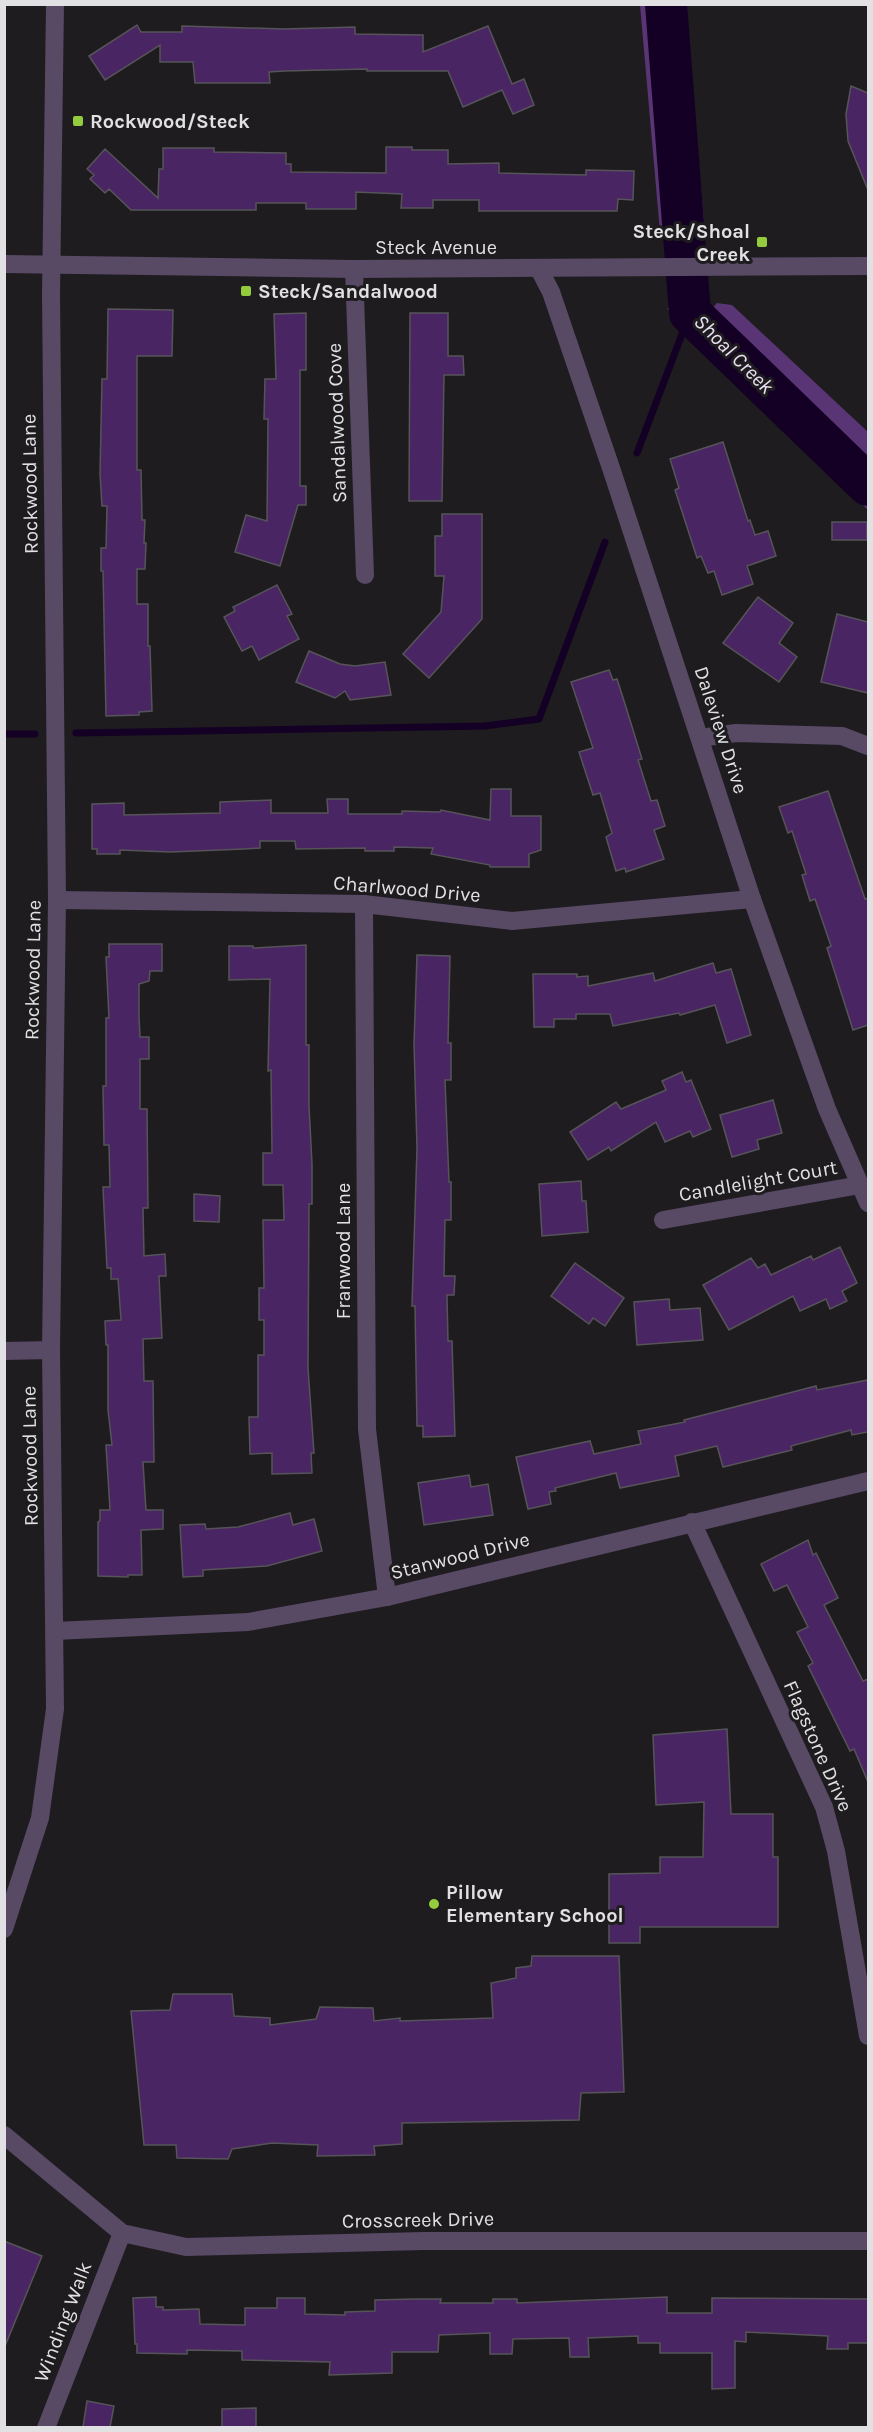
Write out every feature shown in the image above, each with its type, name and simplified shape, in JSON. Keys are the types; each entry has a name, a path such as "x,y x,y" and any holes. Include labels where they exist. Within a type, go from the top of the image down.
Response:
{"street":[{"name":"Rockwood Lane","path":"4,1929 40,1818 55,1709 56,1631 51,1350 57,900 51,264 55,4"},
{"name":"Steck Avenue","path":"4,264 354,269 868,266"},
{"name":"Sandalwood Cove","path":"354,269 365,575"},
{"name":"Daleview Drive","path":"539,269 551,292 601,437 752,898 827,1109 868,1203"},
{"path":"700,738 736,734 842,736 868,746"},
{"name":"Charlwood Drive","path":"57,900 364,904 512,921 752,898"},
{"name":"Franwood Lane","path":"364,904 367,1429 387,1597"},
{"name":"Candlelight Court","path":"663,1220 860,1185"},
{"path":"4,1351 51,1350"},
{"name":"Stanwood Drive","path":"56,1631 248,1622 387,1597 868,1481"},
{"name":"Flagstone Drive","path":"692,1522 824,1807 836,1851 868,2036"},
{"name":"Crosscreek Drive","path":"4,2135 122,2233 186,2247 424,2241 868,2241"},
{"name":"Winding Walk","path":"46,2427 122,2233"}],"shaded area":[{"path":"640,5 685,5 705,232 660,232"},
{"path":"717,303 732,305 868,432 868,510 701,349 667,308 710,311"}],"building":[{"path":"137,25 141,32 182,32 182,26 284,29 355,27 355,34 423,35 423,52 488,26 512,84 524,79 534,105 513,114 502,90 463,107 448,71 367,71 367,69 284,71 269,72 270,83 195,83 193,62 160,62 160,45 105,80 89,56"},
{"path":"851,86 868,93 868,190 848,141 846,114"},
{"path":"386,147 448,150 448,164 499,163 499,173 586,175 586,170 634,171 633,200 618,199 617,211 479,211 479,200 433,200 433,208 401,208 402,194 356,192 356,209 306,209 306,203 256,203 256,210 131,210 109,189 105,193 90,179 94,175 87,169 105,149 158,198 159,169 163,169 163,148 214,148 214,152 286,153 286,164 291,164 291,172 386,173"},
{"path":"108,309 173,310 172,356 137,356 137,470 141,470 142,520 145,520 144,543 146,543 145,569 137,569 137,604 148,604 152,711 139,712 139,715 106,716 101,548 106,548 107,506 102,506 100,474 102,379 107,379"},
{"path":"306,313 306,370 300,370 300,486 306,486 306,505 298,505 280,566 235,552 246,515 267,521 268,419 264,419 265,379 276,379 274,314"},
{"path":"410,313 448,313 448,356 463,356 464,375 444,375 442,501 409,501"},
{"path":"723,442 748,521 750,520 755,535 768,531 776,556 747,566 753,584 722,595 714,571 708,573 701,556 697,558 675,490 679,488 670,459"},
{"path":"442,514 482,514 482,619 429,678 403,654 441,612 444,576 435,576 435,536 442,536"},
{"path":"832,522 867,522 867,540 832,540"},
{"path":"277,585 292,614 287,616 299,639 259,660 252,646 242,651 224,617 235,611 233,607"},
{"path":"758,597 793,623 779,643 797,657 779,682 723,643"},
{"path":"837,614 868,622 868,693 821,682"},
{"path":"309,651 340,664 355,666 385,662 391,695 350,700 345,691 335,698 296,682"},
{"path":"609,670 613,680 617,679 642,759 638,760 651,801 657,800 665,826 654,830 664,859 626,872 625,868 616,871 606,837 612,833 600,793 593,795 579,752 593,748 571,682"},
{"path":"491,789 511,789 511,816 541,816 541,850 529,854 529,867 490,867 490,865 431,854 433,848 394,847 394,851 365,851 365,848 296,849 295,841 260,841 260,848 170,852 120,850 120,854 97,854 97,849 92,849 92,804 124,803 124,815 220,813 220,802 271,800 271,813 328,813 327,799 348,799 348,814 402,814 402,811 440,812 441,810 490,820"},
{"path":"828,791 865,899 868,898 868,1025 853,1030 827,948 831,946 815,899 810,901 802,875 806,874 792,831 788,833 779,807"},
{"path":"109,944 162,944 162,971 150,971 149,981 139,984 139,1017 140,1037 149,1037 149,1059 140,1059 140,1109 147,1109 148,1208 143,1208 144,1256 165,1254 166,1276 159,1276 162,1338 143,1339 144,1381 153,1381 154,1462 143,1462 146,1510 163,1510 163,1529 141,1530 142,1575 128,1575 128,1577 98,1576 100,1510 110,1510 106,1445 112,1445 108,1410 108,1345 106,1345 105,1321 121,1320 118,1279 111,1279 111,1268 107,1268 103,1187 110,1187 109,1145 104,1145 103,1086 106,1086 106,1018 109,1018 106,957 109,957"},
{"path":"306,945 306,1045 309,1045 312,1164 312,1204 309,1204 308,1368 314,1453 311,1453 312,1473 272,1474 272,1453 250,1454 249,1417 258,1417 258,1355 264,1355 264,1320 259,1320 259,1288 264,1288 263,1220 284,1220 283,1185 263,1185 263,1153 272,1153 271,1070 268,1071 270,979 229,980 229,946 253,946 253,948"},
{"path":"417,955 450,956 448,1043 451,1043 451,1080 445,1080 451,1220 445,1220 444,1276 455,1276 454,1295 447,1295 448,1341 452,1341 455,1436 423,1437 423,1426 417,1426 415,1306 412,1306 417,1148 414,1044"},
{"path":"713,963 716,973 731,969 751,1035 727,1043 715,1005 680,1015 679,1013 613,1026 610,1014 576,1014 576,1019 554,1019 554,1027 534,1027 533,974 588,976 588,986 653,973 655,981"},
{"path":"682,1072 686,1082 691,1080 711,1129 693,1137 690,1131 665,1142 656,1122 611,1151 609,1147 588,1160 570,1132 616,1102 621,1109 666,1090 662,1081"},
{"path":"773,1100 782,1133 757,1140 759,1149 732,1157 720,1115"},
{"path":"581,1181 582,1201 586,1201 588,1232 542,1236 539,1184"},
{"path":"194,1194 220,1196 219,1222 194,1221"},
{"path":"840,1247 857,1283 842,1291 847,1301 830,1309 826,1299 800,1311 793,1296 729,1330 703,1285 751,1258 758,1268 765,1264 771,1275 811,1256 813,1260"},
{"path":"575,1263 624,1298 605,1326 593,1318 589,1324 551,1296"},
{"path":"669,1299 670,1310 700,1308 703,1340 637,1345 634,1302"},
{"path":"868,1380 868,1432 852,1435 851,1430 791,1446 792,1450 723,1467 717,1446 675,1456 679,1476 620,1488 616,1473 555,1488 556,1491 549,1492 551,1504 528,1509 516,1457 590,1441 594,1454 641,1444 638,1431 685,1422 684,1420 816,1386 817,1390"},
{"path":"469,1475 471,1487 488,1484 493,1515 424,1525 418,1483"},
{"path":"290,1513 293,1525 314,1519 322,1551 267,1566 203,1570 203,1576 183,1577 180,1525 205,1524 206,1529 238,1527"},
{"path":"808,1540 813,1555 816,1553 838,1598 824,1605 863,1681 868,1679 868,1782 854,1749 850,1751 808,1666 813,1663 797,1632 808,1627 787,1585 774,1591 761,1564"},
{"path":"727,1729 731,1814 773,1814 773,1857 778,1857 778,1927 640,1927 640,1943 609,1943 609,1874 660,1873 660,1857 703,1857 704,1802 656,1805 653,1735"},
{"path":"532,1956 619,1956 624,2092 581,2093 579,2120 402,2123 402,2144 374,2146 375,2155 317,2156 318,2145 272,2143 232,2149 228,2159 177,2158 176,2145 144,2145 131,2011 170,2010 173,1994 232,1994 234,2016 270,2018 270,2025 316,2019 320,2007 373,2008 374,2021 400,2018 400,2021 493,2018 491,1983 516,1978 516,1968 531,1966"},
{"path":"4,2241 42,2256 5,2346 4,2346"},
{"path":"156,2297 156,2307 163,2307 163,2310 199,2309 200,2324 245,2325 245,2308 277,2308 277,2298 305,2298 305,2314 345,2315 345,2312 375,2311 375,2300 441,2299 440,2303 493,2303 493,2299 517,2299 517,2303 667,2297 667,2313 712,2313 712,2298 868,2299 868,2343 848,2343 848,2349 827,2349 828,2336 746,2332 746,2342 735,2341 735,2388 712,2389 712,2353 660,2353 660,2343 638,2343 638,2336 588,2338 589,2357 570,2357 569,2338 513,2339 512,2354 490,2354 490,2333 439,2335 438,2352 392,2352 392,2373 329,2375 330,2362 242,2360 242,2351 187,2350 187,2354 137,2353 133,2298"},
{"path":"87,2401 114,2406 110,2427 83,2427"},
{"path":"256,2408 256,2427 222,2427 222,2409"}],"waterway":[{"name":"Shoal Creek","path":"666,4 690,313 868,485"},
{"path":"637,453 690,313"},
{"path":"76,733 485,726 539,719 605,542"},
{"path":"4,734 35,734"}],"place":[{"name":"Rockwood/Steck","path":"78,121"},
{"name":"Steck/Shoal Creek","path":"762,242"},
{"name":"Steck/Sandalwood","path":"246,291"},
{"name":"Pillow Elementary School","path":"434,1904"}]}
